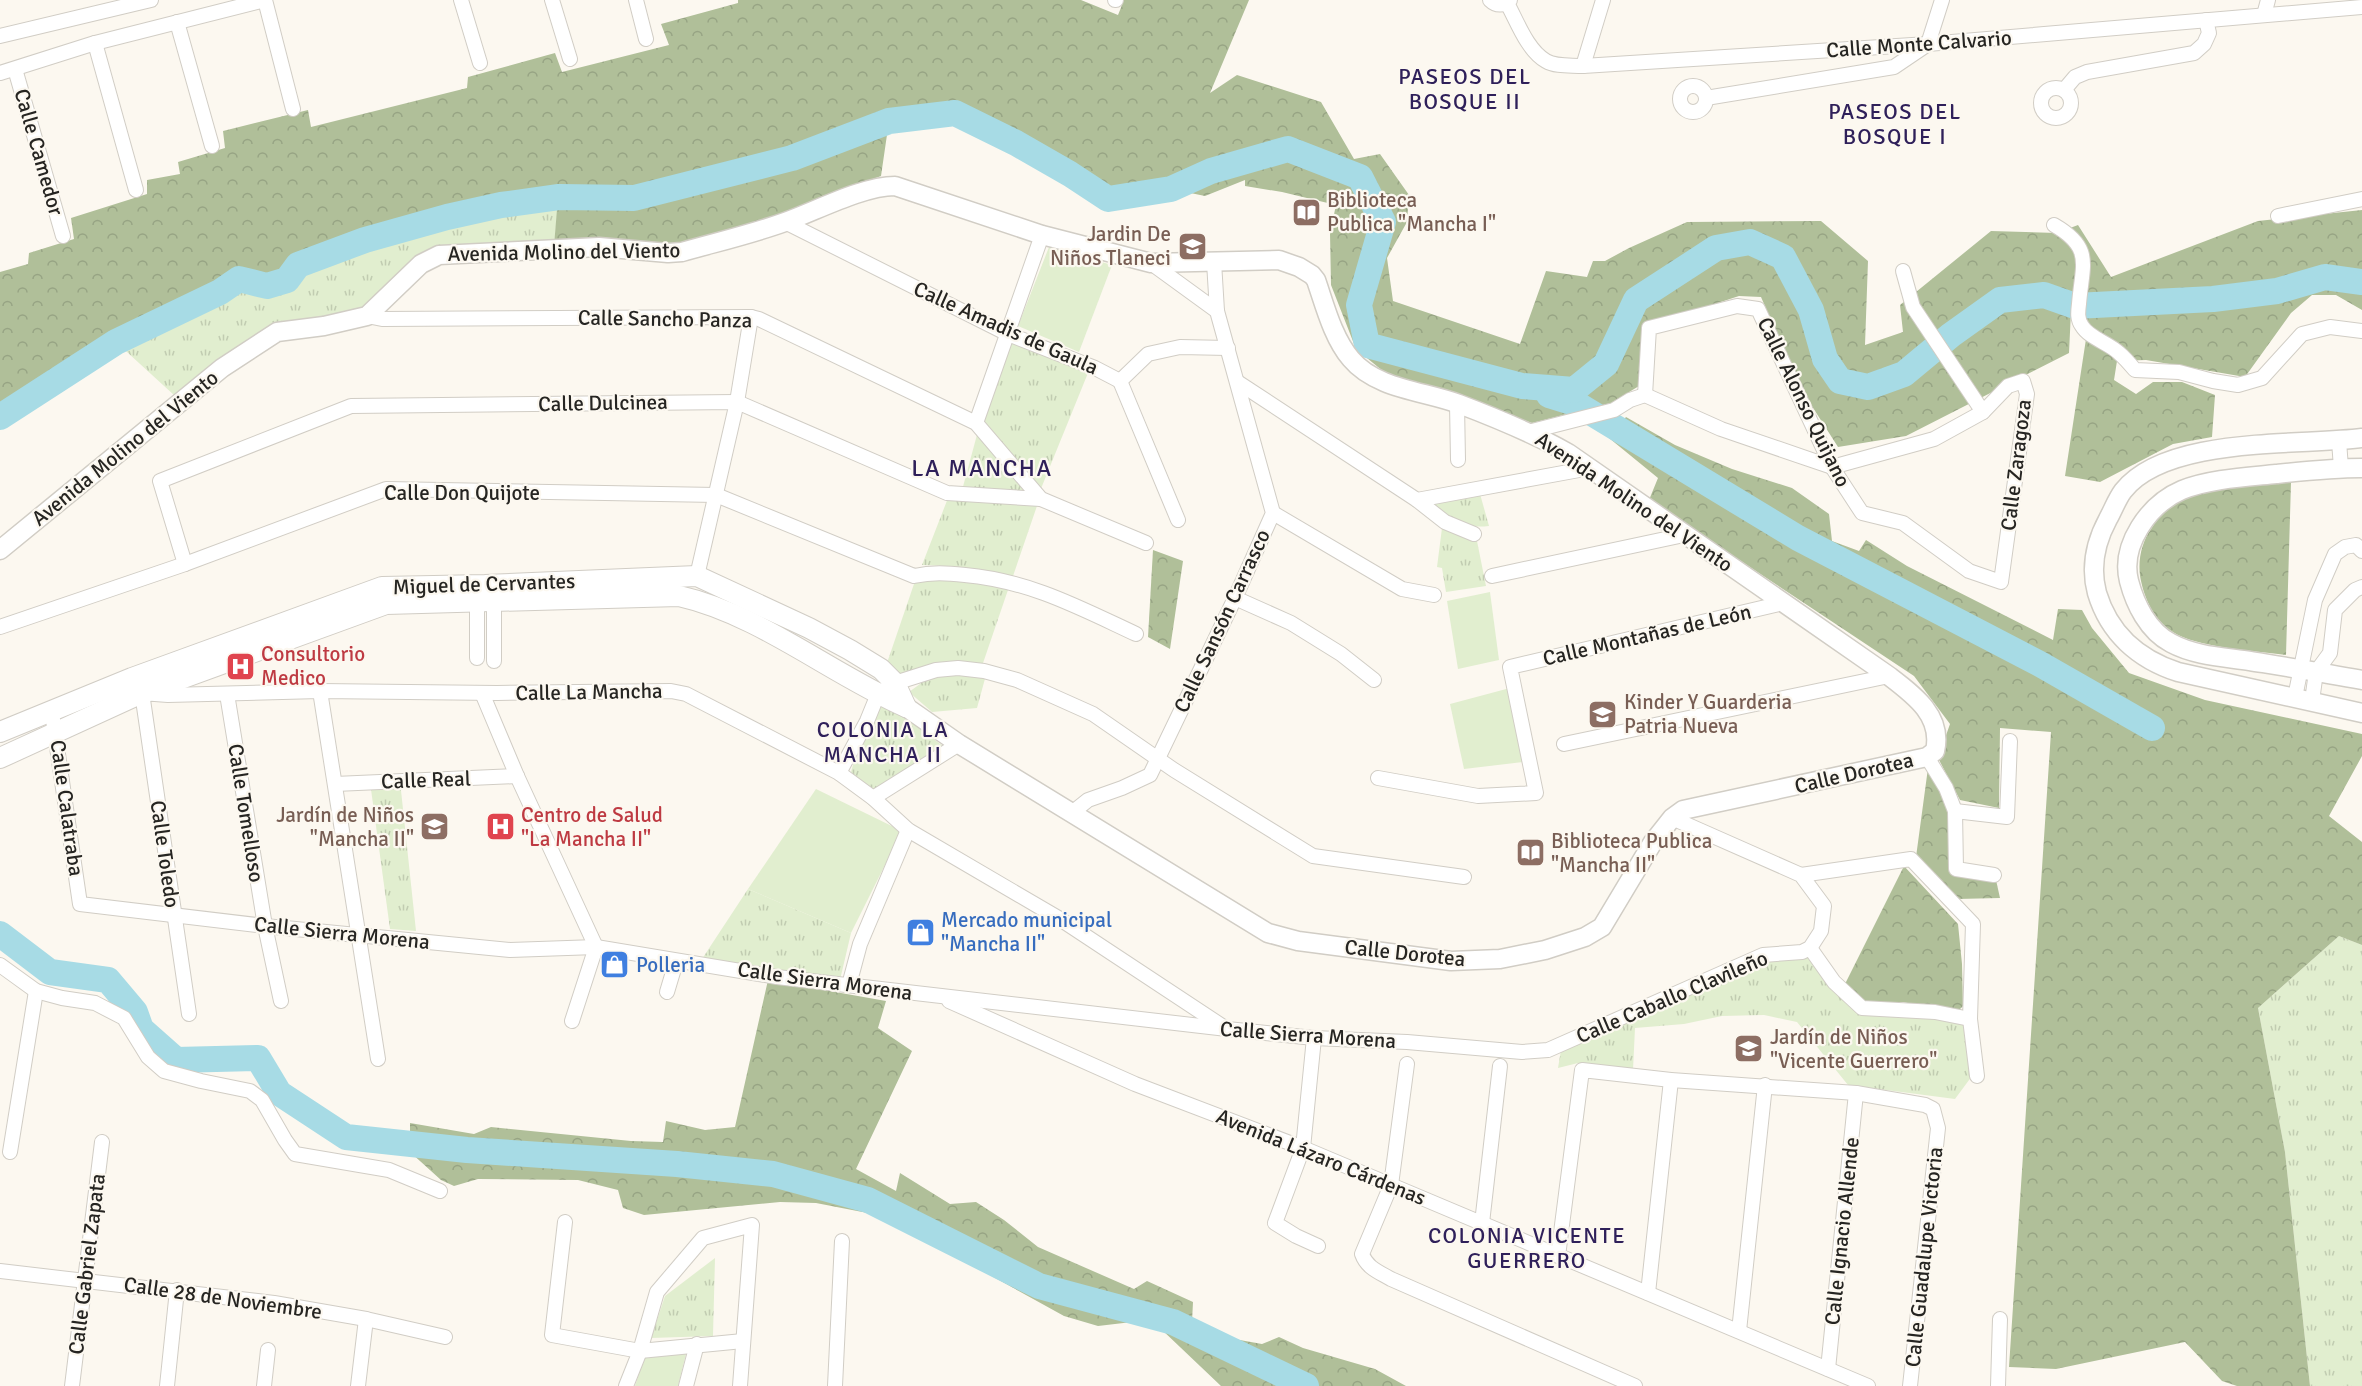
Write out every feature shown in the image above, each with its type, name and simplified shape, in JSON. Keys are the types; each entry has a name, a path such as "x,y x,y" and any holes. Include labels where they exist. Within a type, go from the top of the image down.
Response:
{"main road":[{"name":"Miguel de Cervantes","path":"0,732 54,722 132,678 382,587 697,576 850,650 881,669 895,683"},
{"name":"Calle Dorotea","path":"54,722 142,693 386,604 679,596 705,602 735,615 878,694 906,706"},
{"name":"Calle Dorotea","path":"895,683 906,706"},
{"path":"0,758 54,722"}],"street":[{"path":"0,36 151,0"},
{"path":"0,73 95,43 265,0 292,109"},
{"path":"461,0 480,63"},
{"path":"552,0 570,59"},
{"path":"636,0 646,39"},
{"name":"Calle Monte Calvario","path":"1490,0 1496,4 1508,1 1532,48 1545,60 1554,64 1583,66 1928,44 2362,7"},
{"path":"1583,66 1603,0"},
{"path":"1706,98 1894,67 1928,44 1942,0"},
{"path":"2264,15 2268,0"},
{"path":"2064,90 2075,77 2087,72 2194,53 2204,44 2209,33 2206,20"},
{"path":"177,22 212,146"},
{"path":"95,43 136,190"},
{"name":"Calle Camedor","path":"15,69 63,236"},
{"name":"Avenida Molino del Viento","path":"0,550 214,375 255,345 277,332 324,326 367,316 421,264 439,255 598,247 668,254 682,252 785,222 884,186 895,186 1042,235 1152,263 1279,260 1299,267 1312,275 1342,347 1359,368 1368,375 1385,382 1457,404 1528,432 1590,468 1911,693 1930,714 1938,734 1935,751 1927,757"},
{"path":"2278,216 2362,199"},
{"name":"Calle Amadis de Gaula","path":"785,222 1008,334 1095,368 1120,381 1148,354 1180,347 1228,348"},
{"path":"2054,225 2070,234 2079,245 2084,270 2078,317 2083,328 2119,352 2135,370 2179,372 2238,385 2262,378 2302,334 2330,327 2362,331"},
{"path":"1042,235 976,423 1041,499 1146,543"},
{"name":"Calle Sansón Carrasco","path":"1073,812 1088,800 1150,776 1273,513 1239,383 1217,311 1214,262"},
{"path":"1152,263 1217,311"},
{"path":"1903,271 1913,307 1983,412"},
{"name":"Calle Alonso Quijano","path":"1645,395 1649,328 1737,306 1758,309 1832,467 1862,513 1903,523 1969,571 2001,582"},
{"name":"Calle Sancho Panza","path":"367,316 382,319 751,317 976,423"},
{"path":"697,576 737,402 751,317"},
{"path":"1120,381 1178,520"},
{"name":"Calle Zaragoza","path":"1832,467 1934,440 1983,412 2008,386 2023,381 2027,394 2001,582"},
{"path":"1239,383 1417,500 1445,522 1474,534"},
{"path":"1528,432 1614,410 1630,400 1645,395 1721,429 1832,467"},
{"name":"Calle Dulcinea","path":"185,564 160,481 351,406 737,402 947,493 1041,499"},
{"path":"1457,404 1458,460"},
{"path":"2362,438 2242,446 2192,454 2149,470 2124,491 2105,525 2094,554 2094,582 2103,612 2118,635 2142,656 2160,666 2178,672 2362,713"},
{"path":"2339,441 2341,468"},
{"path":"1417,500 1590,468"},
{"path":"2362,468 2233,478 2182,490 2157,506 2139,528 2129,548 2127,571 2133,596 2149,625 2169,643 2197,653 2362,680"},
{"name":"Calle Don Quijote","path":"0,627 185,564 386,489 716,495 914,576 931,572 983,577 1050,594 1136,634"},
{"path":"1273,513 1402,589 1434,595"},
{"path":"1492,576 1684,535"},
{"path":"2303,699 2309,671 2315,600 2335,554 2345,547 2356,545 2362,551"},
{"path":"2309,671 2330,653 2335,610 2355,590 2362,587"},
{"path":"1235,598 1291,622 1341,654 1374,680"},
{"path":"2315,600 2335,610"},
{"path":"477,658 486,602"},
{"path":"486,602 494,661"},
{"name":"Calle Montañas de León","path":"1378,778 1478,796 1536,793 1510,667 1783,603"},
{"path":"839,772 867,722 878,694 895,683 936,670 958,668 984,671 1017,681 1092,714 1313,856 1464,877"},
{"path":"1564,744 1889,676"},
{"path":"320,691 378,1059"},
{"name":"Calle La Mancha","path":"142,693 168,696 320,691 482,693 678,691 839,772 873,798 908,830 1060,919 1227,1029"},
{"name":"Calle Toledo","path":"142,693 189,1014"},
{"path":"482,693 517,776 596,947 572,1021"},
{"name":"Calle Tomelloso","path":"227,694 265,926 281,1001"},
{"name":"Calle Dorotea","path":"906,706 959,744 1268,933 1298,941 1451,961 1500,959 1545,950 1586,937 1602,927 1653,842 1672,818 1683,810 1927,757 1946,788 1955,811"},
{"name":"Calle Calatraba","path":"54,722 80,904"},
{"path":"1994,875 1956,869 1955,811 2007,817 2010,741"},
{"path":"873,798 959,744"},
{"name":"Calle Real","path":"335,784 517,776"},
{"path":"1672,818 1801,875 1824,906 1821,931 1810,948 1834,982 1862,1008 1935,1012 1970,1019"},
{"path":"849,985 860,944 908,830"},
{"path":"1801,875 1911,859 1973,924 1970,1019 1977,1076"},
{"name":"Calle Sierra Morena","path":"80,904 265,926 510,950 596,947 676,962 940,997 1022,1004 1314,1038 1407,1042 1534,1053"},
{"name":"Calle Caballo Clavileño","path":"1534,1053 1548,1050 1763,955 1802,952 1810,948"},
{"path":"668,992 676,962"},
{"path":"0,965 36,991 95,1003 124,1018 148,1058 164,1071 250,1091 262,1100 295,1154 389,1170 440,1191"},
{"path":"10,1152 36,991"},
{"name":"Avenida Lázaro Cárdenas","path":"940,997 1135,1084 1303,1148 1868,1386"},
{"path":"1011,1028 1022,1004"},
{"path":"1314,1038 1303,1148 1275,1223 1318,1246"},
{"path":"1407,1064 1392,1185 1362,1254 1365,1262 1391,1279 1635,1386"},
{"path":"1482,1223 1500,1066"},
{"path":"1558,1257 1582,1070 1671,1080 1856,1093"},
{"path":"1648,1293 1671,1080"},
{"path":"1739,1331 1765,1085"},
{"name":"Calle Guadalupe Victoria","path":"1856,1093 1925,1105 1933,1109 1938,1128 1910,1386"},
{"name":"Calle Ignacio Allende","path":"1828,1369 1856,1093"},
{"name":"Calle Gabriel Zapata","path":"72,1386 102,1142"},
{"path":"565,1222 552,1335 640,1351 743,1341"},
{"path":"626,1386 640,1351 657,1292 703,1238 752,1224 740,1386"},
{"path":"835,1386 842,1241"},
{"name":"Calle 28 de Noviembre","path":"0,1271 274,1303 366,1319 445,1337"},
{"path":"167,1386 177,1290"},
{"path":"357,1386 366,1319"},
{"path":"1998,1386 2000,1319"},
{"path":"686,1386 697,1344"},
{"path":"264,1386 268,1350"}],"green space":[{"path":"738,0 1081,0 1118,15 1124,0 1249,0 1210,93 1237,75 1321,102 1354,159 1380,154 1409,195 1407,222 1387,258 1393,301 1520,344 1546,271 1587,277 1593,261 1605,261 1687,222 1821,221 1868,261 1865,345 1903,332 1900,305 1991,231 2057,233 2078,225 2111,277 2258,221 2362,210 2362,310 2336,295 2312,295 2291,313 2245,377 2146,360 2117,361 2114,380 2136,394 2153,382 2182,382 2215,395 2212,437 2173,444 2100,482 2065,476 2088,326 2086,319 2071,311 2069,353 1906,436 1838,447 1801,389 1761,297 1739,296 1645,327 1639,386 1611,403 1532,423 1384,372 1356,349 1331,285 1330,233 1336,205 1245,186 1245,180 1205,196 1171,189 1108,199 1016,143 955,113 889,121 881,176 751,225 670,246 554,246 558,197 501,205 447,217 298,265 285,280 272,285 239,279 220,292 116,342 0,417 0,272 28,264 29,253 74,239 71,218 147,194 147,180 180,174 178,162 225,148 223,131 308,110 311,127 467,88 468,77 555,53 562,72 669,45 661,24 738,3"},
{"path":"559,197 554,246 431,252 361,311 269,328 175,396 116,342 220,292 239,279 267,286 287,280 298,265 365,240 447,217 501,205"},
{"path":"1049,247 1112,265 1079,352 1018,326"},
{"path":"1010,341 1088,373 1040,491 982,422"},
{"path":"1626,417 1675,445 1732,469 1792,488 1829,514 1832,541 1859,551 1866,540 1907,566 2053,640 2058,609 2082,610 2092,628 2129,673 2205,700 2362,734 2362,756 2329,816 2362,842 2362,945 2339,936 2258,1008 2285,1152 2310,1386 2237,1386 2222,1381 2185,1342 2056,1369 2009,1367 2051,732 2000,728 1999,808 1960,800 1938,758 1950,724 1914,676 1649,500 1658,478 1609,438"},
{"path":"978,431 1032,495 961,494"},
{"path":"2291,482 2286,655 2202,643 2178,635 2164,625 2146,598 2139,567 2145,540 2162,512 2175,502 2206,491 2243,485"},
{"path":"1480,494 1489,526 1479,527 1456,522 1428,502"},
{"path":"948,498 1038,503 1012,579 968,568 922,565"},
{"path":"1442,528 1477,541 1486,586 1446,592 1442,568 1437,567"},
{"path":"1153,550 1183,561 1170,649 1148,637"},
{"path":"931,576 1009,587 982,666 894,677 887,663 915,581"},
{"path":"1490,592 1499,660 1458,669 1447,601"},
{"path":"948,675 986,675 977,708 932,712 909,692 924,681"},
{"path":"1510,688 1523,762 1464,769 1450,704"},
{"path":"882,706 897,711 944,747 875,793 851,772 866,728"},
{"path":"1928,768 1950,812 1953,872 1996,880 2000,898 1957,899 1916,857"},
{"path":"400,781 416,931 390,929 370,782"},
{"path":"816,789 902,831 851,933 748,889"},
{"path":"1904,866 1958,924 1963,1006 1956,1013 1903,1002 1864,1004 1845,984"},
{"path":"748,889 851,933 840,980 702,959"},
{"path":"2339,936 2362,945 2362,1386 2310,1386 2285,1152 2258,1008"},
{"path":"1810,954 1858,1012 1941,1017 1966,1024 1972,1076 1955,1099 1848,1085 1797,1022 1764,1015 1722,1016 1684,1024 1635,1028 1633,1070 1578,1063 1558,1068 1561,1050 1769,957"},
{"path":"768,980 886,1001 878,1028 912,1051 856,1169 896,1191 900,1173 950,1204 976,1202 1004,1220 1038,1247 1134,1289 1147,1281 1193,1302 1192,1322 1212,1335 1262,1344 1279,1337 1303,1348 1375,1369 1406,1386 1221,1386 1160,1328 1132,1322 1098,1326 1064,1316 883,1216 816,1203 780,1202 644,1215 623,1208 618,1190 578,1180 478,1179 454,1186 441,1180 410,1152 410,1123 474,1134 491,1127 663,1142 666,1121 705,1130 735,1127"},
{"path":"715,1258 713,1336 651,1338 665,1296"},
{"path":"687,1350 678,1386 635,1386 645,1355"}],"waterway":[{"path":"0,417 116,342 220,292 239,279 267,286 287,280 298,265 365,240 447,217 501,205 559,197 634,198 792,158 889,121 955,113 1016,143 1108,199 1171,189 1211,171 1288,149 1360,177 1383,222 1359,305 1367,345 1522,386 1574,390 1606,364 1636,300 1716,248 1750,242 1783,257 1811,310 1825,359 1840,381 1868,387 1904,374 1951,335 2000,300 2044,295 2075,306 2213,299 2277,291 2325,277 2362,282"},
{"path":"1549,395 1575,403 1798,538 2040,664 2152,728"},
{"path":"0,934 50,972 108,980 135,1012 141,1029 176,1060 258,1058 279,1093 346,1137 467,1150 677,1164 773,1174 868,1200 1039,1286 1173,1322 1306,1386"}],"place":[{"name":"Biblioteca Publica \"Mancha I\"","path":"1306,212"},
{"name":"Jardin De Niños Tlaneci","path":"1192,246"},
{"name":"Consultorio Medico","path":"240,666"},
{"name":"Kinder Y Guarderia Patria Nueva","path":"1603,714"},
{"name":"Jardín de Niños \"Mancha II\"","path":"435,827"},
{"name":"Centro de Salud \"La Mancha II\"","path":"500,827"},
{"name":"Biblioteca Publica \"Mancha II\"","path":"1530,853"},
{"name":"Mercado municipal \"Mancha II\"","path":"920,932"},
{"name":"Polleria","path":"615,965"},
{"name":"Jardín de Niños \"Vicente Guerrero\"","path":"1749,1049"}],"district":[{"name":"PASEOS DEL BOSQUE II","path":"1465,88"},
{"name":"PASEOS DEL BOSQUE I","path":"1895,124"},
{"name":"LA MANCHA","path":"982,468"},
{"name":"COLONIA LA MANCHA II","path":"883,742"},
{"name":"COLONIA VICENTE GUERRERO","path":"1527,1248"}]}
